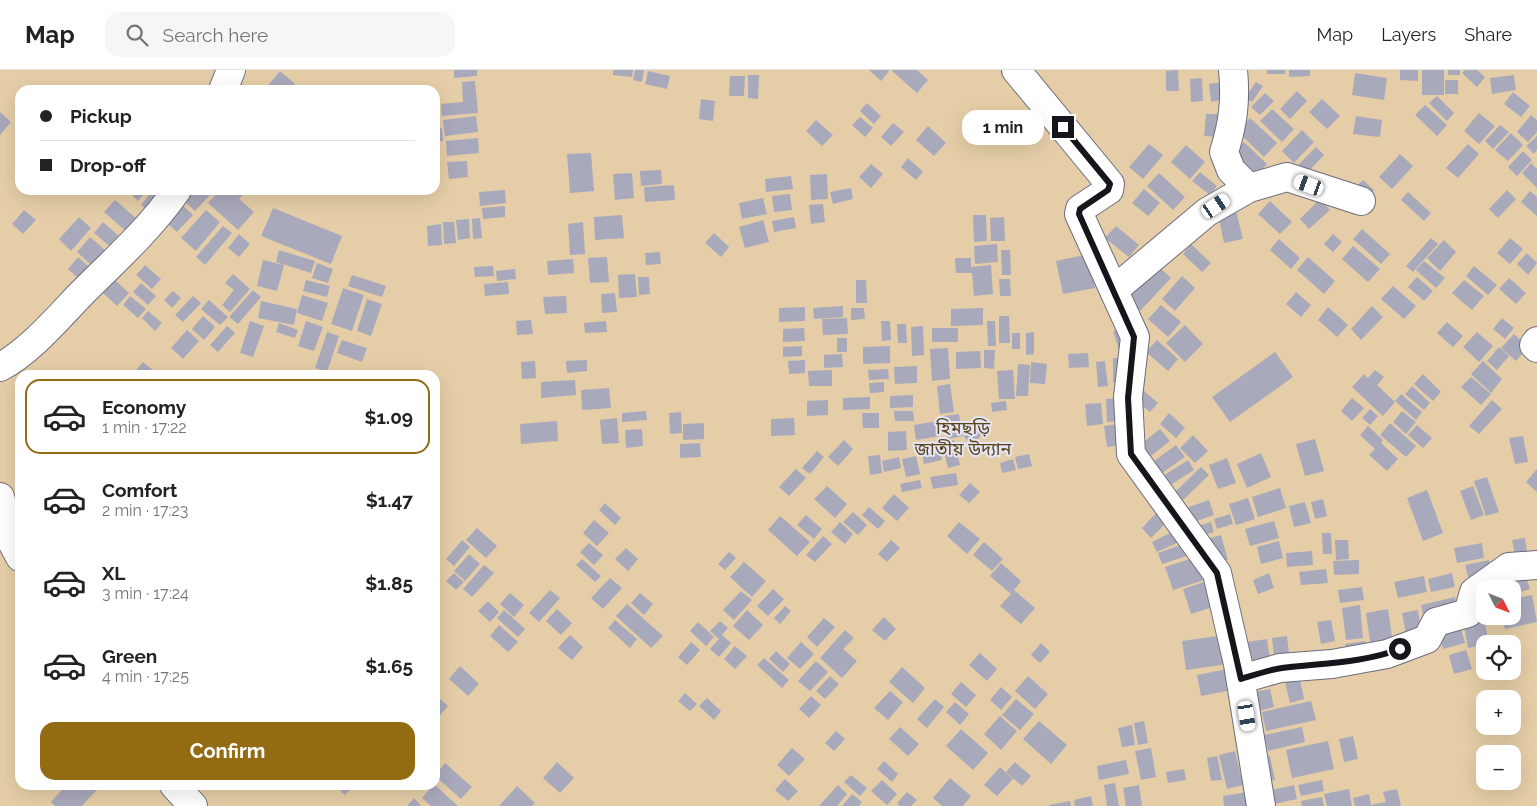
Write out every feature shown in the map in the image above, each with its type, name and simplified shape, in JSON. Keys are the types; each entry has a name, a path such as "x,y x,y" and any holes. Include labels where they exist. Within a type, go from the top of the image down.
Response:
{"street":[{"path":"225,85 231,70"},
{"path":"1016,70 1110,184 1108,190 1080,209 1079,214 1134,337 1128,398 1131,454 1217,573 1241,679 1261,806"},
{"path":"1233,70 1236,100 1231,132 1224,152 1231,170 1249,188"},
{"path":"1114,290 1207,212 1249,188 1287,177 1361,201"},
{"path":"0,367 10,362 71,305 132,243 173,195"},
{"path":"1537,342 1534,345 1537,348"},
{"path":"0,497 15,548"},
{"path":"1241,679 1280,668 1332,664 1395,651 1427,638 1436,622 1468,613 1474,592 1509,568 1537,565"},
{"path":"179,790 193,806"}],"green space":[{"name":"হিমছড়ি জাতীয় উদ্যান","path":"0,70 1537,70 1537,806 0,806"}],"building":[{"path":"454,70 477,70 477,76 454,78"},
{"path":"613,70 633,70 632,77 613,75"},
{"path":"635,70 644,70 642,82 633,80"},
{"path":"869,70 888,70 889,71 881,81"},
{"path":"891,70 917,70 928,80 917,93"},
{"path":"1178,70 1179,91 1166,91 1166,71"},
{"path":"1267,70 1285,70 1285,74 1267,74"},
{"path":"1289,70 1310,70 1310,76 1289,77"},
{"path":"1400,70 1418,70 1418,81 1400,80"},
{"path":"1422,70 1444,70 1444,95 1422,95"},
{"path":"1448,70 1460,70 1460,75 1448,75"},
{"path":"1465,70 1477,70 1485,77 1477,87 1462,73"},
{"path":"280,71 295,84 294,85 268,85"},
{"path":"648,71 670,76 667,89 645,84"},
{"path":"1355,73 1387,78 1384,100 1352,95"},
{"path":"748,75 759,75 758,99 748,98"},
{"path":"1514,75 1516,90 1492,94 1490,78"},
{"path":"730,76 745,76 744,96 729,96"},
{"path":"1202,78 1203,101 1191,102 1190,79"},
{"path":"1445,80 1458,80 1458,94 1445,94"},
{"path":"475,81 478,113 442,116 441,104 463,102 462,82"},
{"path":"1223,82 1226,99 1211,102 1209,84"},
{"path":"1256,82 1263,86 1252,102 1245,98"},
{"path":"1297,91 1307,101 1290,119 1280,109"},
{"path":"1513,92 1530,106 1521,117 1504,104"},
{"path":"1265,93 1274,101 1260,115 1251,107"},
{"path":"1437,96 1454,113 1447,121 1429,103"},
{"path":"701,99 715,101 713,121 699,119"},
{"path":"1322,99 1340,116 1327,129 1309,112"},
{"path":"867,103 881,116 874,124 860,111"},
{"path":"1425,105 1447,125 1437,136 1415,115"},
{"path":"1272,109 1294,129 1282,142 1260,121"},
{"path":"0,112 11,122 0,135"},
{"path":"1479,113 1495,126 1479,144 1464,131"},
{"path":"1206,114 1224,114 1222,137 1204,136"},
{"path":"1531,115 1537,120 1537,132 1528,142 1517,132"},
{"path":"476,116 478,132 445,136 443,120"},
{"path":"1356,116 1382,120 1380,137 1353,134"},
{"path":"860,117 873,128 865,137 852,125"},
{"path":"1250,118 1277,143 1264,157 1237,131"},
{"path":"816,120 833,135 822,146 806,131"},
{"path":"893,123 904,132 891,146 881,137"},
{"path":"1500,125 1509,132 1493,149 1485,141"},
{"path":"928,126 946,143 934,156 916,140"},
{"path":"440,128 442,128 443,141 440,141"},
{"path":"1302,130 1314,142 1294,163 1282,151"},
{"path":"1511,133 1523,145 1508,161 1495,150"},
{"path":"1537,136 1537,150 1534,154 1526,146"},
{"path":"478,138 479,153 447,156 446,141"},
{"path":"1244,142 1267,164 1254,178 1231,156"},
{"path":"1149,144 1163,155 1143,179 1129,167"},
{"path":"1468,144 1479,154 1458,178 1446,168"},
{"path":"1186,145 1205,162 1190,179 1171,162"},
{"path":"1316,147 1324,155 1303,177 1294,169"},
{"path":"1523,151 1532,160 1517,176 1508,167"},
{"path":"591,153 594,191 570,193 567,154"},
{"path":"1400,154 1413,166 1392,189 1379,177"},
{"path":"908,158 923,172 916,180 901,167"},
{"path":"467,161 468,177 449,179 447,162"},
{"path":"1531,163 1537,169 1537,188 1522,173"},
{"path":"871,164 883,174 871,188 859,177"},
{"path":"661,170 662,184 641,186 640,171"},
{"path":"1200,172 1217,186 1210,195 1192,181"},
{"path":"632,173 634,198 615,200 613,174"},
{"path":"1159,173 1185,197 1173,210 1147,186"},
{"path":"827,174 828,199 811,200 810,175"},
{"path":"791,176 793,189 766,192 765,179"},
{"path":"1363,180 1374,190 1367,197 1356,187"},
{"path":"674,185 675,200 645,202 644,187"},
{"path":"851,188 853,199 833,204 830,192"},
{"path":"1144,189 1160,203 1148,216 1132,203"},
{"path":"505,190 506,203 480,206 479,192"},
{"path":"1507,190 1516,199 1498,218 1489,209"},
{"path":"1530,191 1537,197 1537,216 1521,202"},
{"path":"1408,192 1431,213 1424,221 1401,200"},
{"path":"790,194 792,210 774,212 772,196"},
{"path":"132,195 143,195 138,201"},
{"path":"149,195 165,195 150,212 141,205"},
{"path":"188,195 210,195 195,211 183,200"},
{"path":"215,195 243,195 239,199 254,212 238,230 208,203"},
{"path":"763,198 767,214 742,219 739,203"},
{"path":"1320,199 1330,210 1309,229 1300,219"},
{"path":"115,200 138,220 128,233 104,212"},
{"path":"1270,201 1292,222 1280,234 1258,214"},
{"path":"180,203 193,215 177,232 164,220"},
{"path":"823,204 825,222 811,224 809,205"},
{"path":"505,206 505,217 483,219 482,208"},
{"path":"273,208 342,236 331,264 261,236"},
{"path":"24,210 36,220 23,234 12,224"},
{"path":"206,210 220,222 196,251 181,238"},
{"path":"1236,211 1243,239 1224,243 1218,215"},
{"path":"622,215 624,238 595,240 594,217"},
{"path":"973,215 986,215 987,241 974,242"},
{"path":"79,217 91,228 71,251 59,239"},
{"path":"794,217 796,228 774,232 772,221"},
{"path":"1004,217 1005,241 991,241 990,218"},
{"path":"480,218 482,238 473,239 472,219"},
{"path":"469,219 470,238 458,240 456,220"},
{"path":"763,220 769,242 745,248 739,227"},
{"path":"103,222 121,238 112,248 94,233"},
{"path":"443,222 454,222 456,243 444,244"},
{"path":"583,222 585,254 570,255 568,224"},
{"path":"441,224 442,245 428,246 427,226"},
{"path":"223,226 232,233 205,265 196,257"},
{"path":"1116,226 1139,245 1129,257 1105,238"},
{"path":"1362,229 1390,254 1381,264 1353,239"},
{"path":"714,233 729,247 721,257 705,243"},
{"path":"239,234 250,244 239,257 228,248"},
{"path":"1333,234 1342,242 1333,252 1324,244"},
{"path":"90,237 112,256 98,271 77,252"},
{"path":"1431,238 1438,244 1413,272 1406,266"},
{"path":"1510,238 1523,249 1510,264 1497,253"},
{"path":"1279,239 1300,258 1291,269 1270,250"},
{"path":"1444,240 1456,252 1440,271 1427,258"},
{"path":"997,244 998,262 975,264 974,246"},
{"path":"1191,244 1211,263 1202,272 1183,254"},
{"path":"1353,246 1380,269 1368,282 1342,259"},
{"path":"279,250 315,261 311,273 276,262"},
{"path":"1001,250 1010,250 1011,275 1002,275"},
{"path":"660,252 661,264 646,265 645,253"},
{"path":"1527,253 1537,263 1528,275 1517,264"},
{"path":"1089,254 1095,288 1063,294 1056,261"},
{"path":"78,257 97,274 86,285 68,269"},
{"path":"607,257 609,282 590,283 588,258"},
{"path":"1308,257 1335,281 1324,294 1297,270"},
{"path":"955,258 971,258 971,267 991,265 993,294 974,296 972,273 956,273"},
{"path":"573,259 574,273 548,275 547,261"},
{"path":"263,260 284,265 277,291 257,286"},
{"path":"1424,261 1445,278 1436,288 1416,270"},
{"path":"317,263 333,269 328,283 312,278"},
{"path":"145,265 161,279 152,289 136,275"},
{"path":"1157,265 1171,278 1140,311 1126,297"},
{"path":"493,266 494,276 475,277 474,267"},
{"path":"1474,266 1497,285 1488,295 1466,276"},
{"path":"515,269 516,279 497,281 496,271"},
{"path":"233,274 250,289 230,312 222,305 234,290 225,283"},
{"path":"635,274 637,297 619,298 618,275"},
{"path":"352,275 386,286 382,297 348,286"},
{"path":"1182,276 1195,288 1175,311 1162,299"},
{"path":"638,277 649,277 650,294 639,295"},
{"path":"1417,277 1433,291 1424,301 1408,287"},
{"path":"1509,278 1526,293 1516,304 1499,289"},
{"path":"999,279 1010,279 1011,296 1000,296"},
{"path":"115,280 129,293 117,306 103,293"},
{"path":"306,280 330,286 327,297 303,291"},
{"path":"856,280 866,280 867,303 856,303"},
{"path":"1464,280 1484,296 1472,310 1452,293"},
{"path":"508,282 509,294 485,296 484,284"},
{"path":"141,283 156,296 148,305 133,292"},
{"path":"1393,286 1416,306 1404,319 1381,299"},
{"path":"343,288 364,295 352,331 331,324"},
{"path":"253,290 261,297 238,324 229,317"},
{"path":"173,291 181,298 172,308 164,300"},
{"path":"1296,292 1311,305 1301,317 1286,304"},
{"path":"615,293 617,312 602,313 601,294"},
{"path":"302,295 328,303 322,321 297,313"},
{"path":"130,296 146,309 138,318 123,305"},
{"path":"193,296 201,303 183,322 175,315"},
{"path":"566,296 567,313 545,314 543,297"},
{"path":"367,299 382,304 371,336 357,331"},
{"path":"209,300 228,317 220,325 201,309"},
{"path":"261,301 297,309 294,325 258,318"},
{"path":"1161,305 1181,322 1168,337 1148,319"},
{"path":"843,306 843,317 814,319 813,308"},
{"path":"1372,306 1383,317 1361,340 1351,329"},
{"path":"805,307 805,321 779,322 779,308"},
{"path":"1328,307 1348,325 1337,337 1318,320"},
{"path":"851,308 864,308 865,319 851,320"},
{"path":"983,308 983,325 951,326 951,309"},
{"path":"148,311 162,323 155,331 142,318"},
{"path":"203,316 215,327 204,340 192,329"},
{"path":"999,316 1009,316 1010,343 999,343"},
{"path":"847,318 848,334 823,335 822,319"},
{"path":"1502,318 1514,328 1505,339 1493,329"},
{"path":"531,320 533,334 517,335 516,321"},
{"path":"250,321 264,326 253,357 240,353"},
{"path":"306,321 323,327 314,351 298,346"},
{"path":"606,321 607,332 585,333 584,323"},
{"path":"881,321 890,321 891,340 882,341"},
{"path":"987,321 995,321 996,346 988,346"},
{"path":"1447,322 1463,336 1453,347 1437,333"},
{"path":"279,323 298,330 295,338 276,332"},
{"path":"897,324 906,324 907,343 898,343"},
{"path":"1185,325 1203,344 1185,362 1166,343"},
{"path":"227,326 235,333 218,352 210,345"},
{"path":"923,326 924,355 912,356 911,327"},
{"path":"804,328 805,341 783,342 783,329"},
{"path":"932,328 958,328 958,342 932,342"},
{"path":"1122,328 1120,353 1113,331"},
{"path":"187,330 199,341 183,359 171,348"},
{"path":"327,332 339,336 328,370 315,368"},
{"path":"1034,332 1034,354 1026,355 1026,333"},
{"path":"1477,332 1493,346 1479,362 1463,347"},
{"path":"1012,333 1020,333 1020,349 1012,349"},
{"path":"1514,334 1528,347 1516,361 1501,348"},
{"path":"837,338 847,338 847,352 837,352"},
{"path":"342,340 367,348 362,362 337,353"},
{"path":"1157,340 1178,359 1168,371 1146,352"},
{"path":"802,346 802,356 783,357 783,347"},
{"path":"890,346 890,363 863,364 863,347"},
{"path":"1499,347 1509,356 1497,370 1487,361"},
{"path":"948,348 950,379 932,381 930,349"},
{"path":"984,350 995,350 994,369 984,368"},
{"path":"980,351 981,368 956,369 956,352"},
{"path":"1275,352 1293,377 1230,422 1212,397"},
{"path":"1088,353 1089,367 1069,368 1068,354"},
{"path":"842,354 843,367 824,368 824,355"},
{"path":"1113,358 1127,358 1127,383 1113,383"},
{"path":"587,360 587,371 567,373 566,361"},
{"path":"805,360 805,373 789,374 788,361"},
{"path":"535,361 536,378 522,379 521,362"},
{"path":"1105,361 1108,386 1098,387 1096,362"},
{"path":"1483,361 1502,379 1491,393 1471,374"},
{"path":"143,362 153,370 136,370"},
{"path":"1031,362 1047,364 1045,384 1030,383"},
{"path":"1018,364 1030,365 1028,396 1016,396"},
{"path":"917,366 917,383 895,384 894,367"},
{"path":"888,369 889,379 869,380 868,370"},
{"path":"832,370 832,386 809,386 808,371"},
{"path":"1013,370 1015,399 999,399 997,371"},
{"path":"1375,370 1384,377 1377,385 1395,402 1383,416 1352,387 1364,374 1368,378"},
{"path":"1423,374 1441,392 1433,401 1414,384"},
{"path":"1471,377 1491,394 1481,405 1461,387"},
{"path":"575,380 576,395 541,398 541,382"},
{"path":"884,382 884,392 870,393 869,383"},
{"path":"950,384 954,412 940,414 937,386"},
{"path":"1137,385 1158,403 1150,412 1129,395"},
{"path":"1412,386 1430,403 1424,410 1405,394"},
{"path":"609,388 611,408 582,410 581,390"},
{"path":"1401,394 1422,412 1416,420 1395,401"},
{"path":"913,395 913,407 890,408 890,396"},
{"path":"870,397 870,409 843,410 843,398"},
{"path":"1121,398 1122,421 1107,422 1106,399"},
{"path":"1352,398 1364,408 1352,421 1341,411"},
{"path":"828,400 828,415 807,416 807,401"},
{"path":"1492,400 1502,409 1479,434 1469,426"},
{"path":"1006,401 1007,410 992,412 991,403"},
{"path":"1101,403 1103,424 1087,426 1085,404"},
{"path":"1370,409 1378,416 1370,425 1362,418"},
{"path":"646,411 647,420 622,422 622,413"},
{"path":"894,411 913,411 914,421 895,421"},
{"path":"1402,411 1416,422 1406,434 1393,422"},
{"path":"681,412 682,433 670,434 669,413"},
{"path":"862,413 879,413 879,428 863,428"},
{"path":"1169,413 1185,428 1176,438 1160,424"},
{"path":"959,414 963,436 948,439 944,416"},
{"path":"617,418 619,443 602,444 600,420"},
{"path":"794,418 795,435 771,436 771,419"},
{"path":"557,421 558,441 521,444 520,424"},
{"path":"938,421 940,436 916,440 914,425"},
{"path":"978,422 986,430 972,445 964,437"},
{"path":"704,423 704,439 683,440 683,424"},
{"path":"1390,423 1416,446 1406,457 1380,435"},
{"path":"1119,424 1122,445 1107,447 1104,426"},
{"path":"1417,425 1432,438 1423,448 1408,435"},
{"path":"1368,426 1383,440 1381,443 1398,459 1387,471 1369,455 1375,449 1360,435"},
{"path":"642,429 643,446 626,448 625,430"},
{"path":"1160,429 1170,441 1151,456 1141,444"},
{"path":"906,431 907,450 888,451 888,432"},
{"path":"1193,435 1208,451 1195,463 1180,448"},
{"path":"1523,436 1528,462 1515,464 1509,438"},
{"path":"1315,439 1324,471 1305,476 1296,444"},
{"path":"844,440 853,449 838,466 828,457"},
{"path":"954,440 960,465 948,468 942,443"},
{"path":"700,443 701,457 680,458 680,444"},
{"path":"1176,445 1185,457 1162,473 1154,461"},
{"path":"939,446 942,460 924,464 921,450"},
{"path":"817,451 824,457 810,474 802,468"},
{"path":"1261,453 1271,477 1247,488 1237,464"},
{"path":"1029,454 1032,466 1018,469 1015,457"},
{"path":"880,455 882,473 870,475 868,456"},
{"path":"916,456 920,474 906,477 902,459"},
{"path":"899,457 901,468 884,472 882,461"},
{"path":"1227,458 1236,483 1218,489 1209,465"},
{"path":"1013,459 1016,470 1002,473 1000,463"},
{"path":"1188,460 1194,470 1169,486 1163,476"},
{"path":"1201,467 1209,475 1181,502 1173,494"},
{"path":"796,469 806,478 789,496 779,487"},
{"path":"1537,469 1537,492 1526,482"},
{"path":"956,473 958,485 933,489 930,477"},
{"path":"1487,477 1499,512 1486,516 1474,481"},
{"path":"920,480 922,488 902,492 900,484"},
{"path":"970,483 980,492 969,503 959,495"},
{"path":"827,486 847,504 835,518 814,499"},
{"path":"1473,486 1484,515 1471,520 1460,491"},
{"path":"1280,488 1286,508 1258,517 1252,497"},
{"path":"1427,490 1443,533 1423,541 1407,498"},
{"path":"894,494 909,508 897,521 882,508"},
{"path":"1248,498 1255,519 1236,525 1229,504"},
{"path":"1323,499 1327,516 1315,519 1311,502"},
{"path":"1209,500 1214,515 1191,523 1186,508"},
{"path":"1305,502 1311,523 1294,527 1289,506"},
{"path":"605,503 621,518 615,525 599,510"},
{"path":"869,507 885,521 878,529 862,515"},
{"path":"1160,509 1170,519 1151,538 1142,528"},
{"path":"853,512 867,525 858,535 843,522"},
{"path":"1230,514 1233,524 1217,529 1214,519"},
{"path":"806,515 822,529 814,539 797,525"},
{"path":"780,516 810,542 797,556 768,530"},
{"path":"594,520 609,533 597,546 583,533"},
{"path":"1274,521 1279,538 1250,546 1245,529"},
{"path":"840,522 853,534 845,544 831,532"},
{"path":"959,522 980,539 967,554 947,536"},
{"path":"1211,522 1214,532 1195,538 1192,528"},
{"path":"477,528 497,546 486,558 466,540"},
{"path":"1174,531 1179,542 1157,552 1152,542"},
{"path":"1322,533 1331,533 1332,554 1323,554"},
{"path":"1221,535 1228,560 1214,564 1207,539"},
{"path":"823,536 832,544 815,562 806,555"},
{"path":"1525,538 1528,558 1516,560 1512,540"},
{"path":"462,540 470,547 454,566 446,559"},
{"path":"891,540 900,548 887,562 878,554"},
{"path":"1335,540 1348,540 1349,559 1336,560"},
{"path":"1279,541 1283,558 1261,564 1257,547"},
{"path":"984,542 1003,559 992,571 973,555"},
{"path":"589,543 603,555 594,565 580,552"},
{"path":"1186,543 1190,555 1162,564 1158,553"},
{"path":"1482,543 1484,558 1457,563 1454,548"},
{"path":"626,548 638,559 628,571 615,559"},
{"path":"1312,551 1313,565 1287,567 1286,553"},
{"path":"729,552 736,558 725,570 718,564"},
{"path":"469,554 480,564 465,581 454,571"},
{"path":"1196,557 1204,580 1173,590 1165,567"},
{"path":"582,559 601,576 595,582 576,565"},
{"path":"1359,560 1359,574 1334,575 1333,561"},
{"path":"1489,560 1492,572 1468,577 1465,565"},
{"path":"744,562 766,581 752,597 730,577"},
{"path":"1001,563 1021,581 1014,590 1035,608 1021,624 1000,606 1011,594 990,576"},
{"path":"484,565 494,573 472,597 463,589"},
{"path":"1326,569 1328,583 1301,585 1299,572"},
{"path":"454,573 464,582 456,590 446,581"},
{"path":"1269,573 1274,588 1258,594 1253,580"},
{"path":"1452,573 1455,587 1431,592 1428,579"},
{"path":"1525,573 1530,589 1521,592 1521,580 1511,580"},
{"path":"1424,576 1427,592 1398,598 1394,582"},
{"path":"610,578 622,588 603,609 591,598"},
{"path":"1204,582 1213,607 1191,614 1183,589"},
{"path":"1362,587 1364,600 1340,603 1338,590"},
{"path":"773,589 784,599 768,616 757,606"},
{"path":"550,590 560,598 539,622 529,613"},
{"path":"741,591 752,600 734,620 723,610"},
{"path":"510,593 524,605 514,617 500,604"},
{"path":"640,593 653,604 644,615 631,603"},
{"path":"1532,595 1537,622 1505,629 1504,625 1521,625 1521,597"},
{"path":"1455,597 1458,611 1424,619 1421,605"},
{"path":"488,601 499,612 490,622 478,611"},
{"path":"627,604 663,636 651,648 616,616"},
{"path":"1360,605 1363,638 1346,640 1342,608"},
{"path":"785,606 791,611 780,624 774,618"},
{"path":"557,609 572,623 561,635 546,621"},
{"path":"1388,609 1393,644 1371,648 1366,613"},
{"path":"504,610 525,629 518,637 497,618"},
{"path":"747,610 763,625 749,640 733,626"},
{"path":"1418,610 1421,632 1406,634 1402,613"},
{"path":"884,617 896,629 885,641 872,630"},
{"path":"824,618 835,627 817,647 807,637"},
{"path":"1476,619 1476,625 1485,625 1487,635 1476,635 1476,646 1468,648 1463,621"},
{"path":"615,620 637,639 630,648 608,628"},
{"path":"1331,620 1335,641 1321,644 1317,622"},
{"path":"720,621 728,628 722,635 731,643 719,657 710,649 719,639 710,631"},
{"path":"1459,621 1465,643 1443,649 1437,627"},
{"path":"698,622 714,637 706,646 690,631"},
{"path":"499,625 518,642 508,652 490,636"},
{"path":"845,630 854,638 843,649 857,661 842,678 820,658"},
{"path":"570,635 583,647 572,660 558,648"},
{"path":"1225,635 1229,664 1186,670 1182,641"},
{"path":"1287,636 1290,663 1275,665 1272,638"},
{"path":"1267,639 1271,666 1250,668 1247,642"},
{"path":"1365,641 1367,652 1347,656 1345,644"},
{"path":"691,642 700,650 687,665 678,657"},
{"path":"801,642 814,654 800,669 787,658"},
{"path":"1041,643 1050,652 1040,663 1031,655"},
{"path":"735,646 747,656 735,669 724,659"},
{"path":"1466,650 1472,669 1454,674 1449,655"},
{"path":"776,651 790,664 783,672 769,659"},
{"path":"980,653 997,669 987,681 969,665"},
{"path":"764,658 789,680 782,688 757,665"},
{"path":"816,661 828,672 810,691 798,681"},
{"path":"460,666 479,684 468,696 449,679"},
{"path":"902,667 925,688 913,703 889,682"},
{"path":"1228,669 1232,690 1201,696 1197,675"},
{"path":"1298,670 1304,699 1290,703 1283,673"},
{"path":"830,676 839,684 825,699 816,691"},
{"path":"1028,676 1048,694 1035,709 1015,691"},
{"path":"961,682 976,695 966,707 951,694"},
{"path":"1001,687 1012,697 1001,710 990,700"},
{"path":"1270,689 1274,707 1259,711 1255,692"},
{"path":"890,691 903,702 888,720 874,708"},
{"path":"685,693 697,704 690,711 678,701"},
{"path":"811,696 821,705 809,718 799,709"},
{"path":"707,698 721,711 714,720 699,706"},
{"path":"440,699 448,706 440,715"},
{"path":"935,699 944,707 927,728 917,719"},
{"path":"1016,699 1034,714 1020,730 1002,715"},
{"path":"1311,701 1316,720 1266,731 1262,712"},
{"path":"955,702 969,714 960,725 946,712"},
{"path":"1000,716 1017,731 1001,750 984,734"},
{"path":"1039,721 1067,745 1051,764 1023,739"},
{"path":"1144,721 1148,743 1138,745 1134,723"},
{"path":"1132,725 1135,745 1122,747 1118,728"},
{"path":"900,727 919,744 908,756 889,739"},
{"path":"1302,727 1305,742 1268,751 1264,735"},
{"path":"961,729 988,753 973,770 946,746"},
{"path":"836,731 845,739 834,751 825,743"},
{"path":"1353,736 1358,759 1344,762 1339,739"},
{"path":"1328,741 1334,769 1292,778 1286,750"},
{"path":"792,748 805,759 789,776 777,765"},
{"path":"1151,748 1156,777 1141,780 1135,751"},
{"path":"1235,751 1243,785 1227,789 1219,755"},
{"path":"1217,756 1222,780 1211,781 1207,758"},
{"path":"1270,756 1275,780 1261,783 1256,759"},
{"path":"1126,760 1129,774 1099,780 1097,766"},
{"path":"884,761 898,774 892,782 877,769"},
{"path":"557,762 574,778 560,793 543,778"},
{"path":"1015,762 1031,776 1022,786 1006,772"},
{"path":"445,763 472,787 461,799 440,780 440,770"},
{"path":"1000,767 1013,779 997,796 984,785"},
{"path":"1184,769 1186,780 1168,783 1166,772"},
{"path":"851,775 867,788 860,796 844,782"},
{"path":"950,778 971,796 963,806 942,806 933,798"},
{"path":"785,779 798,791 788,801 775,790"},
{"path":"882,780 897,794 887,805 871,791"},
{"path":"1322,780 1324,791 1301,796 1298,785"},
{"path":"1115,783 1119,806 1107,806 1104,785"},
{"path":"838,785 847,794 837,806 819,806"},
{"path":"1139,785 1142,806 1126,806 1123,788"},
{"path":"1294,785 1297,799 1274,804 1272,790"},
{"path":"517,786 535,803 532,806 499,806"},
{"path":"1349,789 1352,806 1327,806 1324,794"},
{"path":"1397,789 1401,806 1355,806 1353,798 1369,794 1371,805 1386,802 1383,792"},
{"path":"62,790 96,790 82,806 55,806 51,802"},
{"path":"340,790 350,790 345,795"},
{"path":"429,790 440,790 458,806 431,806 422,798"},
{"path":"1254,791 1256,806 1224,806 1223,796"},
{"path":"907,792 917,800 911,806 900,806 897,803"},
{"path":"852,794 862,802 859,806 842,806"},
{"path":"1091,796 1093,806 1075,806 1074,800"},
{"path":"1322,797 1324,806 1302,806 1301,801"},
{"path":"414,798 421,806 407,806"},
{"path":"1070,801 1071,806 1049,806 1049,805"}],"route":[{"path":"1063,127 1110,184 1108,190 1080,209 1079,214 1134,337 1128,398 1131,454 1217,573 1241,679 1280,668 1332,664 1387,654 1400,649"}]}
